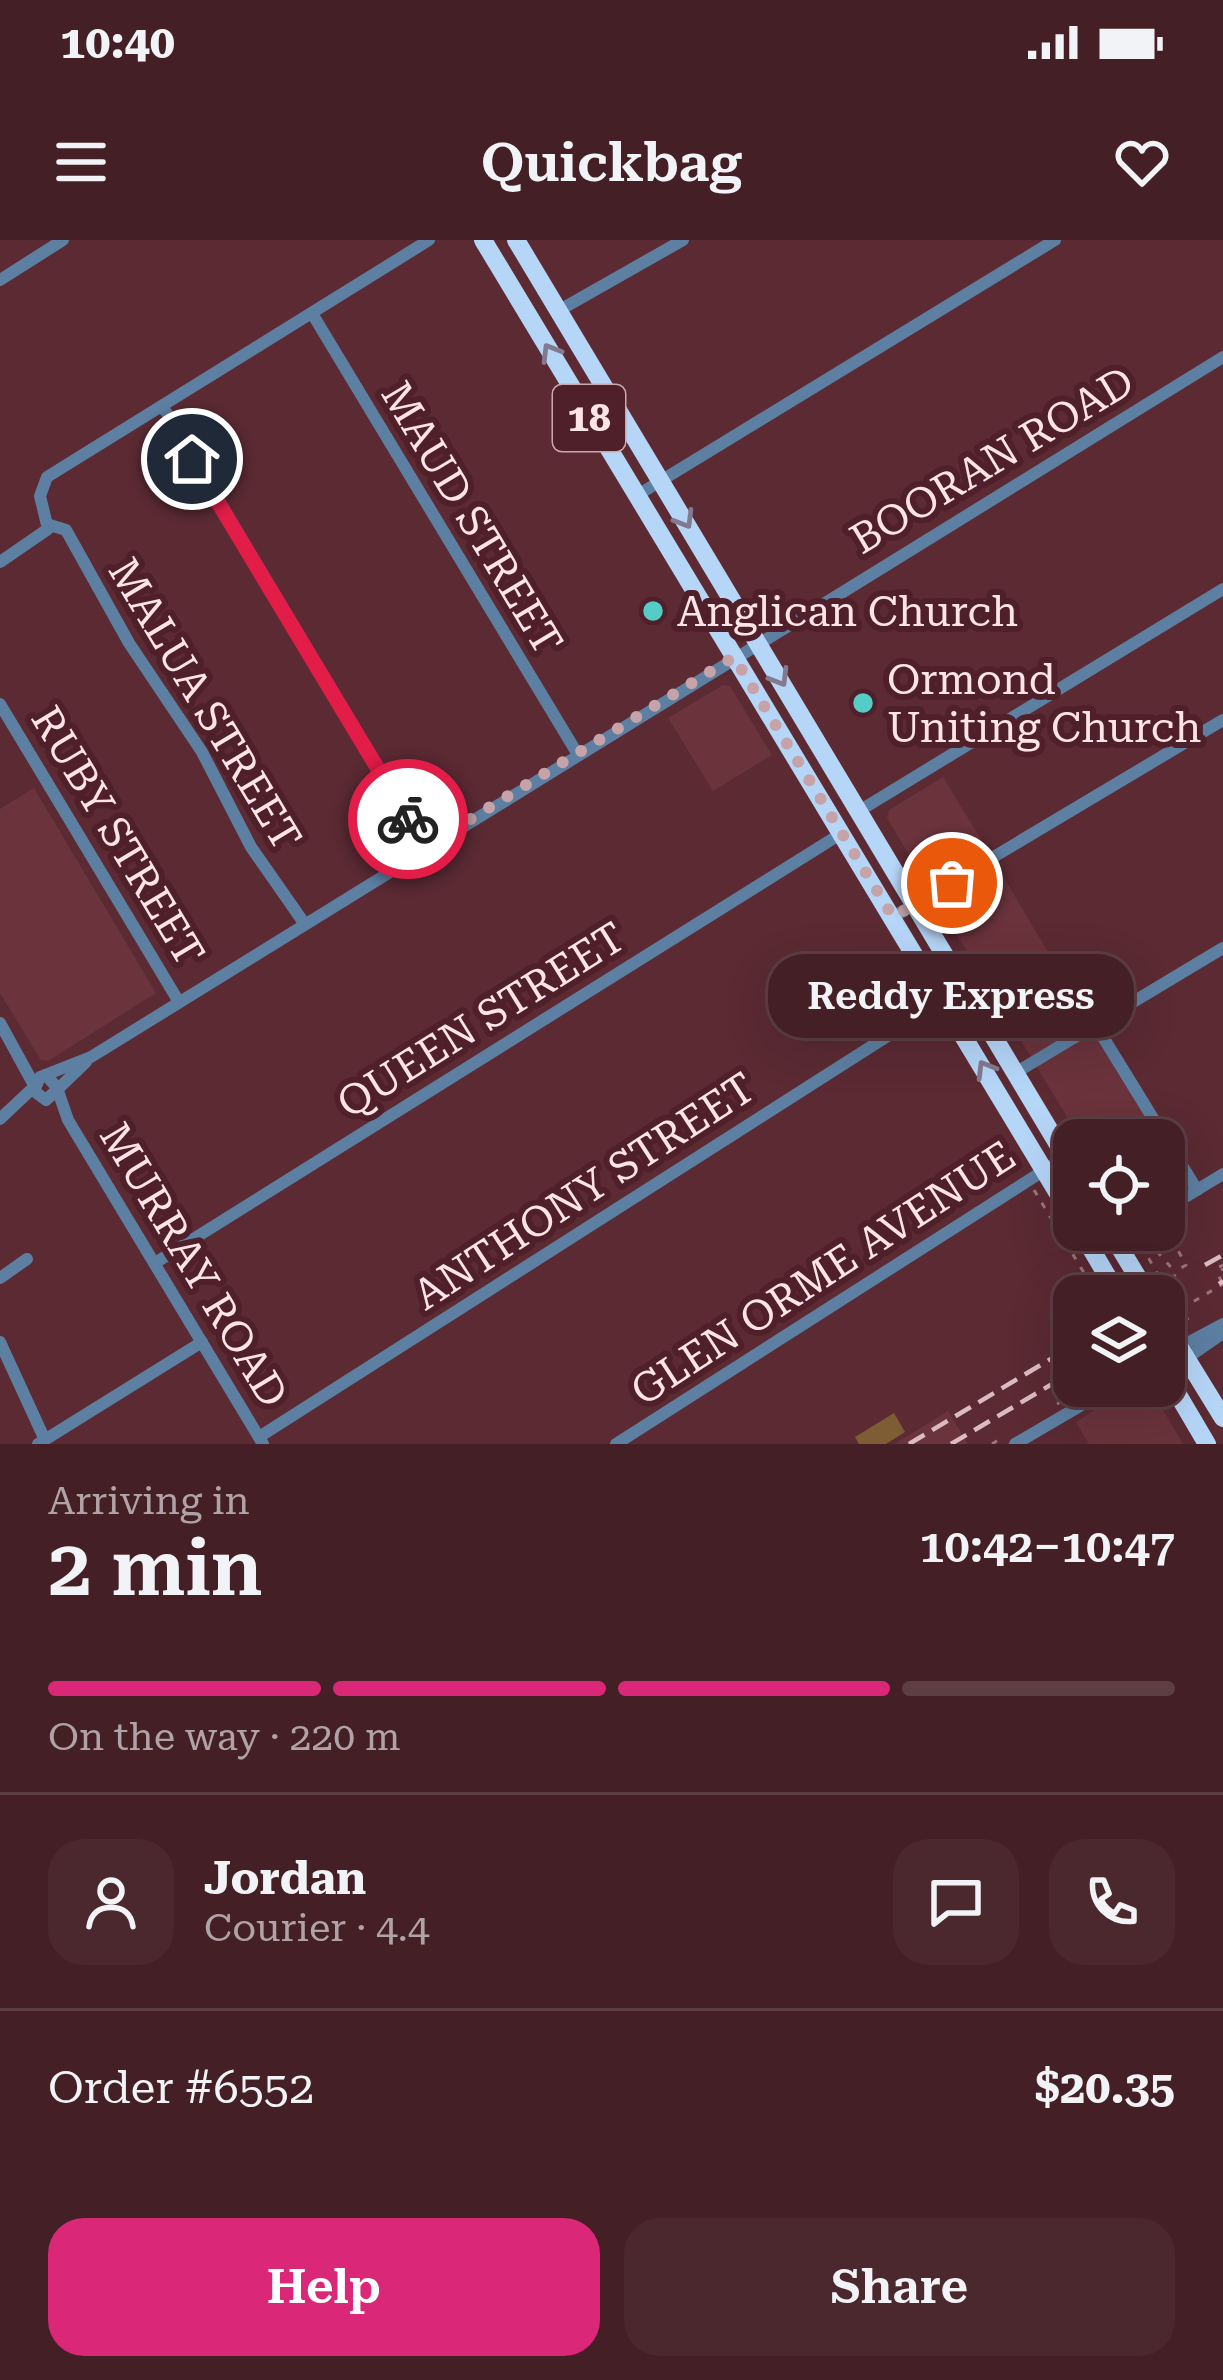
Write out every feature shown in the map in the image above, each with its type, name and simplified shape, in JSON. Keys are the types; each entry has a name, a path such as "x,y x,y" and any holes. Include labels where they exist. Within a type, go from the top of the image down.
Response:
{"highway":[{"name":"18","path":"483,240 944,1000 1036,1175 1053,1195"},
{"name":"18","path":"516,240 1053,1136"},
{"path":"778,729 802,714"},
{"path":"1185,1355 1223,1418"},
{"path":"1185,1405 1207,1444"}],"street":[{"path":"0,280 64,240"},
{"path":"0,562 50,525 40,496 42,482 238,354 313,315 429,240"},
{"path":"561,314 683,240"},
{"path":"636,496 1055,240"},
{"name":"MAUD STREET","path":"313,315 577,753"},
{"name":"BOORAN ROAD","path":"0,1119 425,847 1223,357"},
{"path":"164,406 425,847"},
{"name":"MALUA STREET","path":"50,525 66,530 129,643 202,752 251,848 304,923"},
{"path":"859,811 1223,589"},
{"name":"RUBY STREET","path":"0,704 179,1002"},
{"path":"893,917 1223,720"},
{"name":"QUEEN STREET","path":"154,1263 842,833"},
{"path":"1015,1072 1223,948"},
{"name":"ANTHONY STREET","path":"261,1440 944,1000"},
{"name":"MURRAY ROAD","path":"0,1023 68,1120 261,1440"},
{"path":"1095,1024 1196,1190"},
{"name":"GLEN ORME AVENUE","path":"616,1444 1036,1175 1053,1170"},
{"path":"1185,1197 1223,1174"},
{"path":"0,1278 27,1259"},
{"path":"1185,1352 1223,1328"},
{"path":"0,1342 41,1442 202,1342"},
{"path":"1015,1444 1078,1407"}],"path":[{"path":"1036,1175 1087,1275"},
{"path":"1158,1251 1175,1275"},
{"path":"1175,1272 1186,1265 1179,1251"},
{"path":"1185,1314 1223,1284 1218,1275 1222,1269"},
{"path":"1185,1320 1197,1325"}],"shaded area":[{"path":"723,685 730,686 772,755 713,791 668,718"},
{"path":"943,777 985,846 925,882 887,818 889,810"},
{"path":"34,788 156,993 48,1061 41,1060 0,993 0,809"},
{"path":"1000,871 1148,1119 1068,1119 943,912 945,904"},
{"path":"1099,1407 1161,1407 1183,1444 1089,1444 1076,1422"},
{"path":"948,1411 968,1444 894,1444 919,1429"},
{"path":"894,1413 905,1432 886,1444 859,1444 855,1437"}],"railway":[{"path":"1205,1265 1223,1255"},
{"path":"1219,1284 1223,1281"},
{"path":"909,1444 1053,1358"},
{"path":"951,1444 1053,1383"}],"way so far":[{"path":"408,819 425,847 734,657 893,917 952,883"}],"place":[{"name":"Anglican Church","path":"653,611"},
{"name":"Ormond Uniting Church","path":"863,703"},
{"name":"Reddy Express","path":"952,883"}],"route":[{"path":"192,459 408,819"}]}
